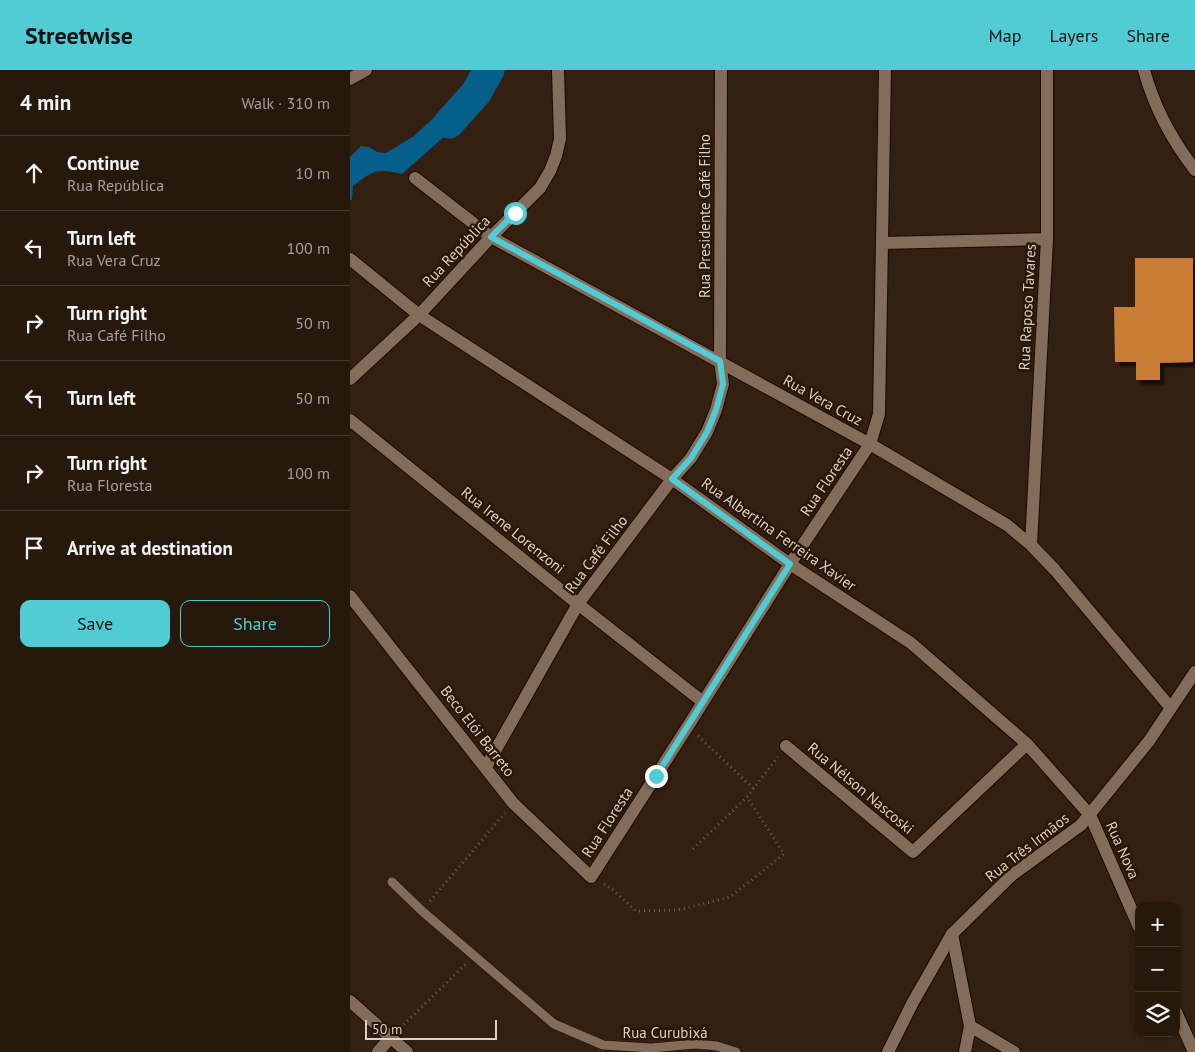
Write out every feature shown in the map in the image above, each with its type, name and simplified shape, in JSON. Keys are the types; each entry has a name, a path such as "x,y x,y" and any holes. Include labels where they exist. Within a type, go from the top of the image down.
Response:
{"street":[{"path":"350,78 366,70"},
{"name":"Rua República","path":"350,379 419,315 491,237 540,188 550,171 560,139 558,70"},
{"name":"Rua Presidente Café Filho","path":"720,361 721,70"},
{"name":"Rua Floresta","path":"591,877 790,564 870,444 879,414 885,70"},
{"name":"Rua Raposo Tavares","path":"1031,545 1047,239 1047,70"},
{"path":"1144,70 1166,127 1195,170"},
{"name":"Rua Vera Cruz","path":"414,178 491,237 870,444 1007,525 1031,545 1055,570 1170,707"},
{"path":"882,243 1047,239"},
{"name":"Rua Albertina Ferreira Xavier","path":"350,259 419,315 672,479 790,564 911,643 1027,744 1090,815"},
{"name":"Rua Café Filho","path":"486,767 578,604 672,479 691,458 707,432 716,410 723,384 720,361"},
{"name":"Rua Irene Lorenzoni","path":"350,420 703,702"},
{"name":"Beco Elói Barreto","path":"350,596 513,803 591,877"},
{"name":"Rua Três Irmãos","path":"888,1052 913,1002 952,934 1012,875 1081,825 1149,741 1195,672"},
{"name":"Rua Nélson Nascoski","path":"786,746 912,852 1027,744"},
{"name":"Rua Nova","path":"1090,815 1135,918"},
{"path":"952,934 970,1026 965,1052"},
{"path":"350,1001 407,1052"},
{"path":"1180,1021 1194,1052"},
{"path":"970,1026 1014,1052"},
{"path":"378,1052 391,1037"}],"lane":[{"name":"Rua Curubixá","path":"392,882 422,911 554,1024 603,1045 625,1048 651,1048 696,1044 717,1046 736,1052"}],"path":[{"path":"688,726 754,789"},
{"name":"Rua Nélson Nascoski","path":"748,797 786,746"},
{"path":"591,877 612,889 636,911 678,910 730,897 784,854 748,797 693,849"},
{"path":"422,911 513,803"},
{"path":"391,1037 474,956"}],"water":[{"path":"478,90 482,93 482,104 459,130 446,135 402,174 381,171 366,177 353,186 352,199 350,201 350,157 361,146 386,153 414,136 456,97"}],"building":[{"path":"1135,258 1193,258 1193,362 1160,363 1160,380 1136,380 1136,362 1115,362 1114,307 1135,307"}],"waterway":[{"path":"449,123 476,93 489,70"}],"route":[{"path":"515,213 491,237 720,361 723,384 716,410 707,432 691,458 672,479 790,564 656,776"}]}
